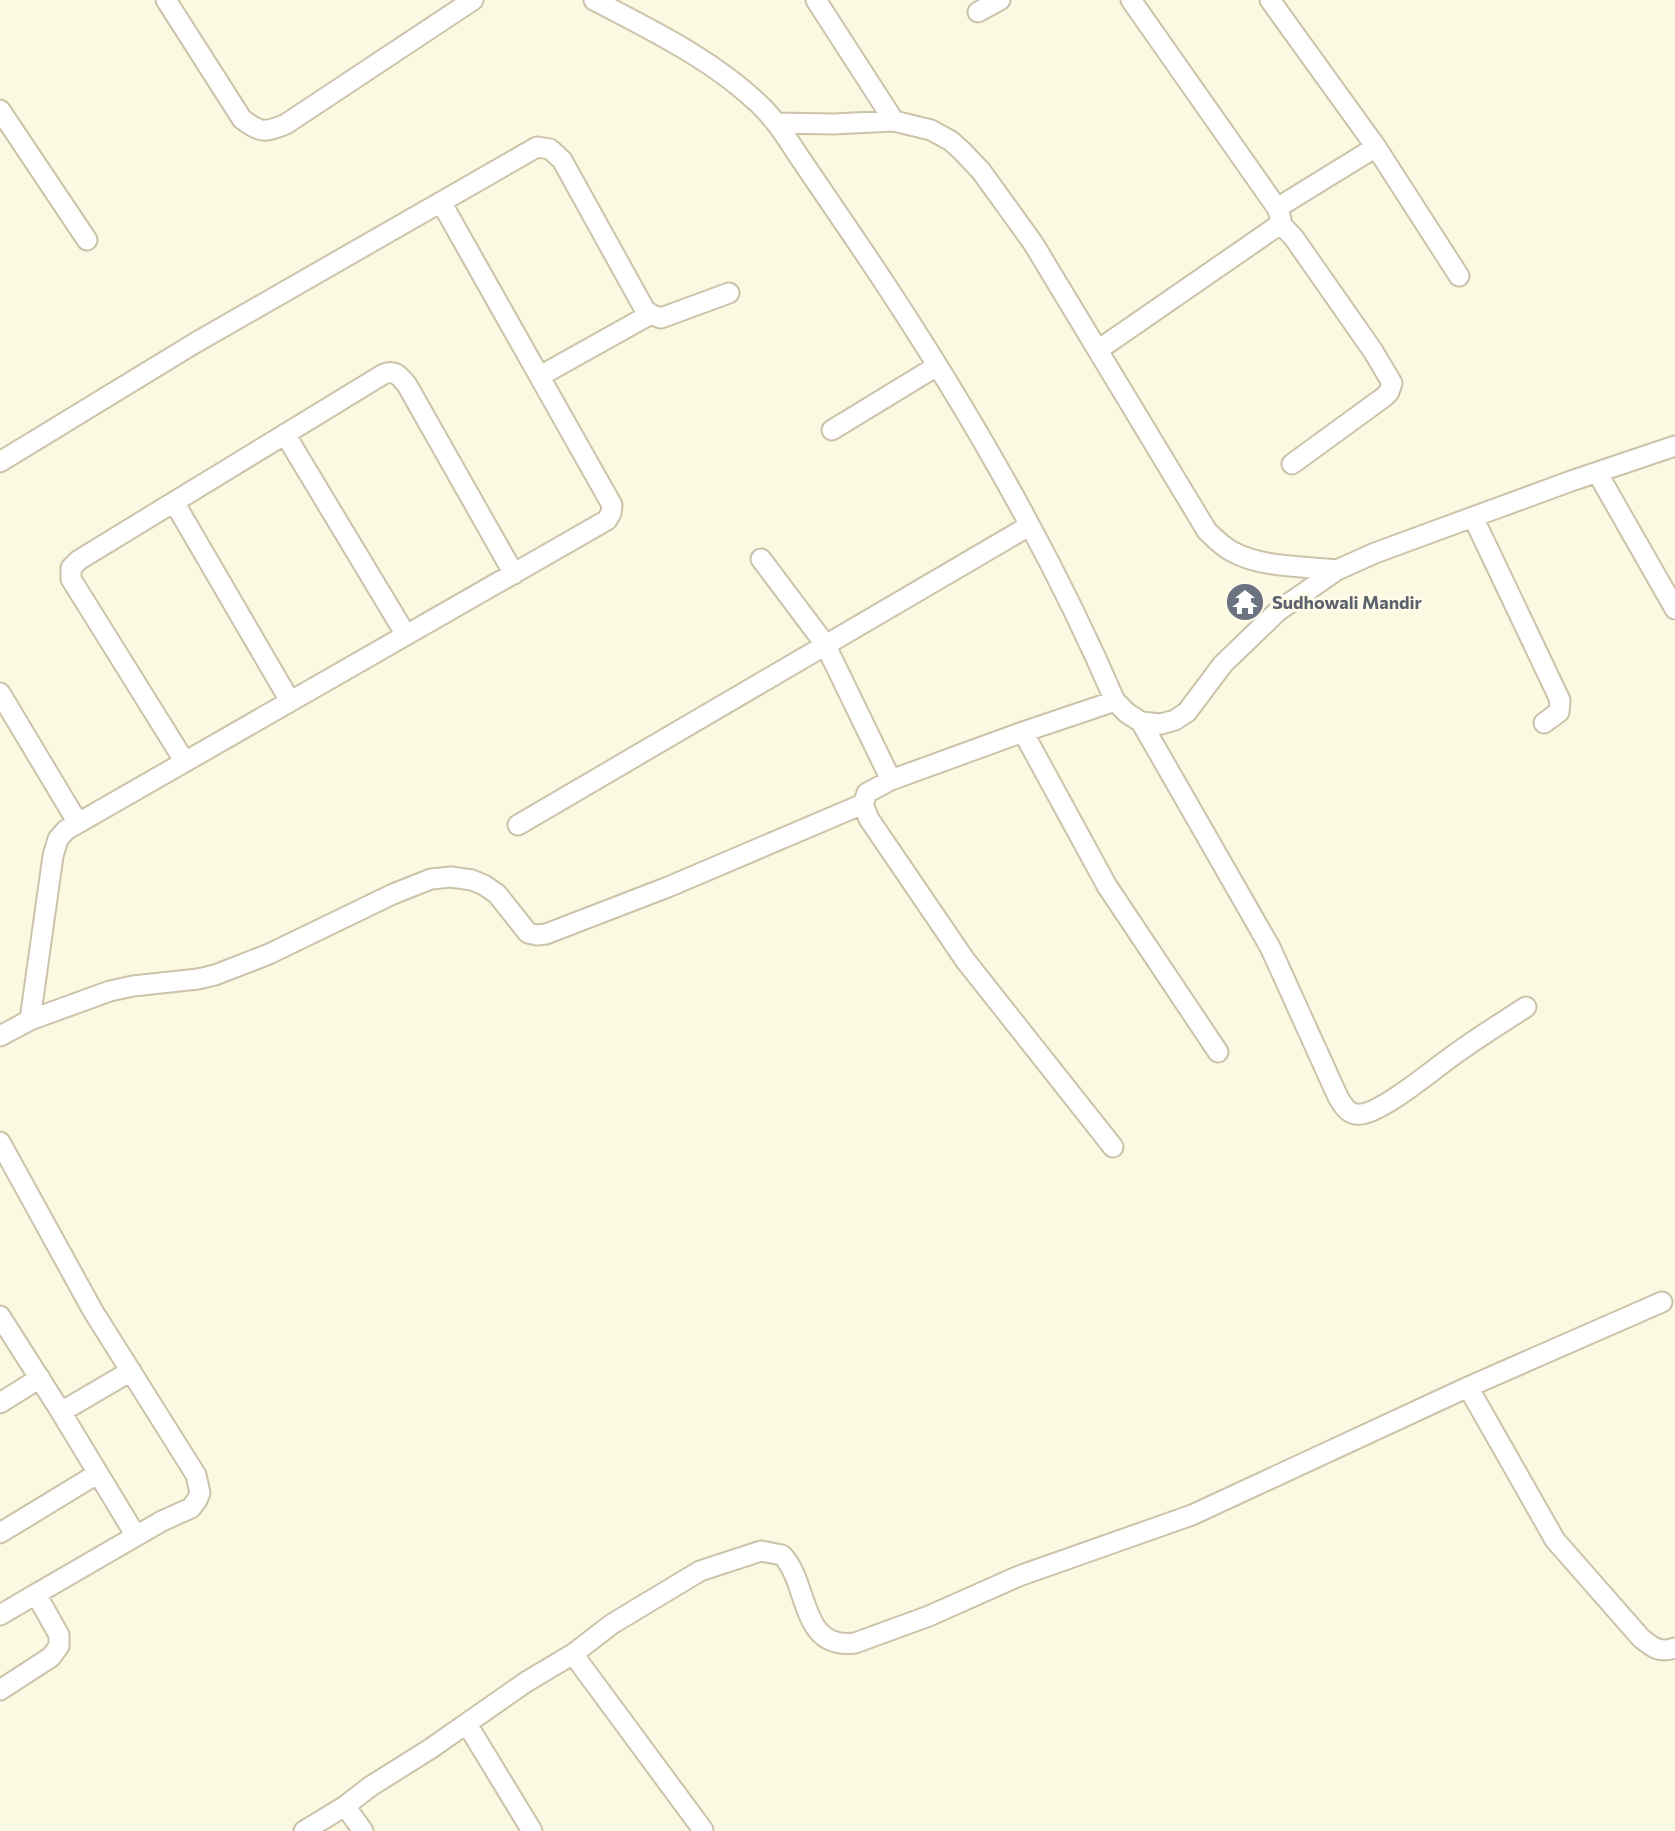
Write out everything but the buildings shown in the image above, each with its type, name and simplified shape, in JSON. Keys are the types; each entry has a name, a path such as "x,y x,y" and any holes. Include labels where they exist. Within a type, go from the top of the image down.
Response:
{"street":[{"path":"172,2 242,119 253,127 270,131 286,124 473,0"},
{"path":"594,0 700,59 751,97 776,123 871,263 981,435 1061,586 1115,701 1141,722 1161,724 1175,720 1187,712 1223,664 1278,611 1337,570 1473,517 1675,446"},
{"path":"816,0 894,121"},
{"path":"978,12 1000,0"},
{"path":"1131,0 1392,383 1391,389 1384,397 1292,464"},
{"path":"1270,0 1376,146 1458,276"},
{"path":"776,123 855,124 894,121 931,130 951,141 981,170 1033,243 1202,524 1221,545 1234,553 1270,562 1337,570"},
{"path":"3,122 87,240"},
{"path":"1098,350 1278,215 1376,146"},
{"path":"0,462 195,343 537,148 550,149 562,160 645,310 661,318 729,293"},
{"path":"30,1020 53,856 58,839 66,830 607,520 611,513 612,505 441,202"},
{"path":"540,376 651,314"},
{"path":"832,430 937,366"},
{"path":"185,762 71,579 71,568 79,560 382,375 389,372 398,374 407,384 514,574"},
{"path":"285,434 406,635"},
{"path":"1598,474 1675,609"},
{"path":"174,502 290,701"},
{"path":"1473,517 1560,700 1561,709 1558,714 1545,723"},
{"path":"519,825 1029,526"},
{"path":"761,559 825,644 891,780"},
{"path":"0,693 78,823"},
{"path":"1113,1147 965,960 869,819 863,804 867,793 891,780 1115,701"},
{"path":"1141,722 1270,947 1345,1109 1353,1114 1370,1111 1403,1092 1458,1051 1526,1007"},
{"path":"1023,732 1107,886 1218,1052"},
{"path":"0,1036 30,1020 110,991 215,975 269,954 393,894 431,879 452,877 484,885 497,894 528,933 545,934 668,887 863,804"},
{"path":"0,1142 93,1311 196,1475 200,1493 191,1508 136,1536 0,1615"},
{"path":"304,1831 526,1682 573,1654 612,1624 700,1571 761,1551 782,1555 787,1560 813,1625 821,1636 844,1644 855,1643 929,1616 1019,1576 1192,1515 1468,1387 1662,1301"},
{"path":"0,1316 136,1536"},
{"path":"61,1412 131,1371"},
{"path":"0,1403 40,1378"},
{"path":"1468,1387 1555,1541 1641,1638 1653,1648 1665,1652 1675,1648"},
{"path":"0,1533 97,1474"},
{"path":"0,1690 51,1657 60,1646 59,1635 36,1594"},
{"path":"573,1654 703,1830"},
{"path":"467,1724 532,1831"},
{"path":"345,1806 363,1831"}],"place":[{"name":"Sudhowali Mandir","path":"1245,602"}]}
